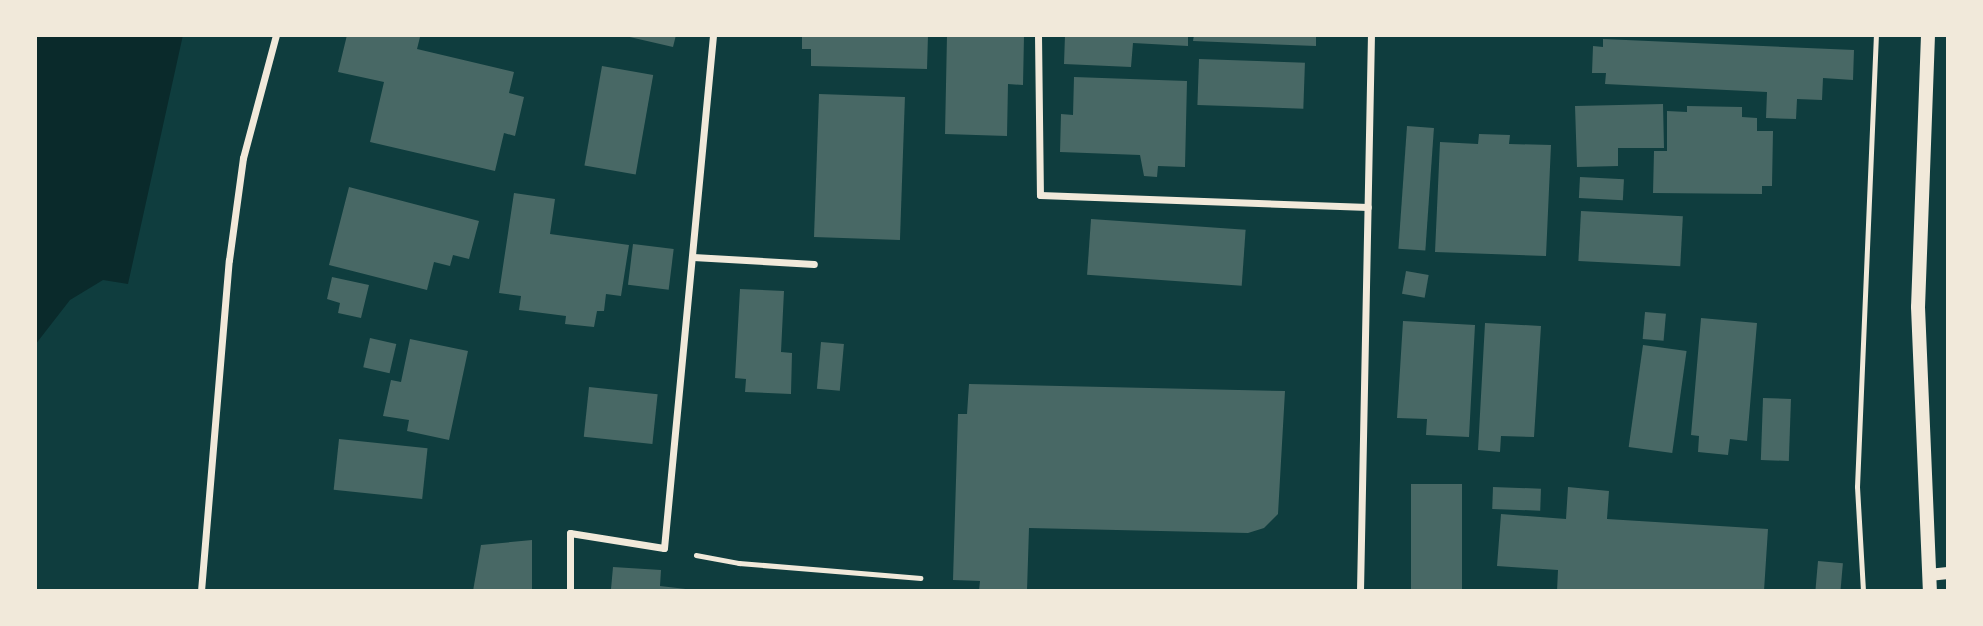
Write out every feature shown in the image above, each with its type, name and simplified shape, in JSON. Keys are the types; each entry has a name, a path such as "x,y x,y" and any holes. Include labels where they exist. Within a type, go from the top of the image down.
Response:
{"main road":[{"path":"1928,35 1918,307 1930,591"}],"street":[{"path":"201,591 229,260 243,158 276,35"},
{"path":"570,591 570,533 664,548 713,35"},
{"path":"1038,35 1040,195 1368,207"},
{"path":"1360,591 1371,35"},
{"path":"693,257 814,264"},
{"path":"1929,575 1948,573"}],"path":[{"path":"1863,591 1857,487 1876,35"},
{"path":"664,548 739,564 920,578"}],"water":[{"path":"35,35 183,35 128,284 103,280 70,300 35,345"}],"building":[{"path":"347,35 420,37 417,49 514,72 509,93 524,97 515,136 504,133 495,171 370,142 384,82 338,72"},
{"path":"621,35 676,35 673,47"},
{"path":"802,35 928,35 927,69 811,66 811,49 802,49"},
{"path":"947,35 1024,36 1023,85 1008,84 1007,136 945,134"},
{"path":"1065,35 1188,35 1188,46 1133,43 1131,67 1064,64"},
{"path":"1194,35 1316,35 1316,46 1193,41"},
{"path":"1603,39 1854,50 1853,80 1823,78 1822,100 1797,99 1796,119 1766,118 1767,92 1605,84 1606,73 1592,73 1593,46 1603,47"},
{"path":"1199,59 1305,63 1303,109 1197,105"},
{"path":"602,66 653,75 636,174 584,165"},
{"path":"1074,77 1187,81 1185,167 1158,166 1157,177 1144,176 1140,155 1060,152 1061,114 1073,115"},
{"path":"819,94 905,97 900,240 814,237"},
{"path":"1663,104 1664,148 1618,148 1618,166 1577,167 1575,106"},
{"path":"1687,106 1742,107 1742,117 1757,118 1757,131 1773,131 1772,186 1762,186 1762,194 1653,193 1654,151 1667,151 1667,111 1687,112"},
{"path":"1407,126 1434,128 1425,251 1398,249"},
{"path":"1479,134 1510,135 1509,144 1551,145 1546,256 1435,252 1440,142 1478,144"},
{"path":"1580,177 1624,179 1623,200 1579,198"},
{"path":"349,187 479,221 469,259 453,255 450,266 434,262 427,290 329,265"},
{"path":"514,193 555,199 550,234 629,245 621,296 606,294 604,311 597,311 594,327 565,324 566,316 519,310 521,296 499,293"},
{"path":"1581,211 1683,216 1680,266 1578,261"},
{"path":"1091,219 1246,230 1242,286 1087,275"},
{"path":"633,244 674,249 669,290 628,285"},
{"path":"1406,271 1429,275 1425,298 1402,294"},
{"path":"332,277 369,285 361,318 338,313 340,303 327,299"},
{"path":"740,289 784,291 781,352 792,353 791,394 745,392 746,379 735,378"},
{"path":"1645,312 1666,314 1664,341 1643,339"},
{"path":"1701,318 1757,323 1747,441 1730,439 1728,455 1698,452 1699,436 1691,435"},
{"path":"1403,321 1475,325 1469,437 1426,435 1427,419 1397,418"},
{"path":"1485,323 1541,326 1534,437 1501,436 1500,452 1478,450"},
{"path":"370,338 396,344 390,373 363,367"},
{"path":"410,339 468,351 449,440 407,431 409,420 383,416 391,380 401,382"},
{"path":"821,342 844,344 840,391 817,389"},
{"path":"1643,345 1687,351 1672,453 1629,447"},
{"path":"969,384 1285,391 1278,514 1264,528 1248,533 1029,528 1027,591 979,591 980,581 953,580 958,414 967,414"},
{"path":"589,387 658,394 652,444 584,437"},
{"path":"1763,398 1791,399 1789,461 1761,460"},
{"path":"339,439 428,448 422,499 334,490"},
{"path":"1411,484 1462,484 1462,591 1411,591"},
{"path":"1493,487 1541,489 1540,511 1492,509"},
{"path":"1568,487 1609,491 1607,519 1768,529 1764,591 1557,591 1558,570 1497,566 1501,514 1566,519"},
{"path":"532,540 532,591 473,591 481,545"},
{"path":"1818,561 1843,563 1840,591 1815,591"},
{"path":"613,567 661,570 660,586 703,591 596,591 611,589"}]}
